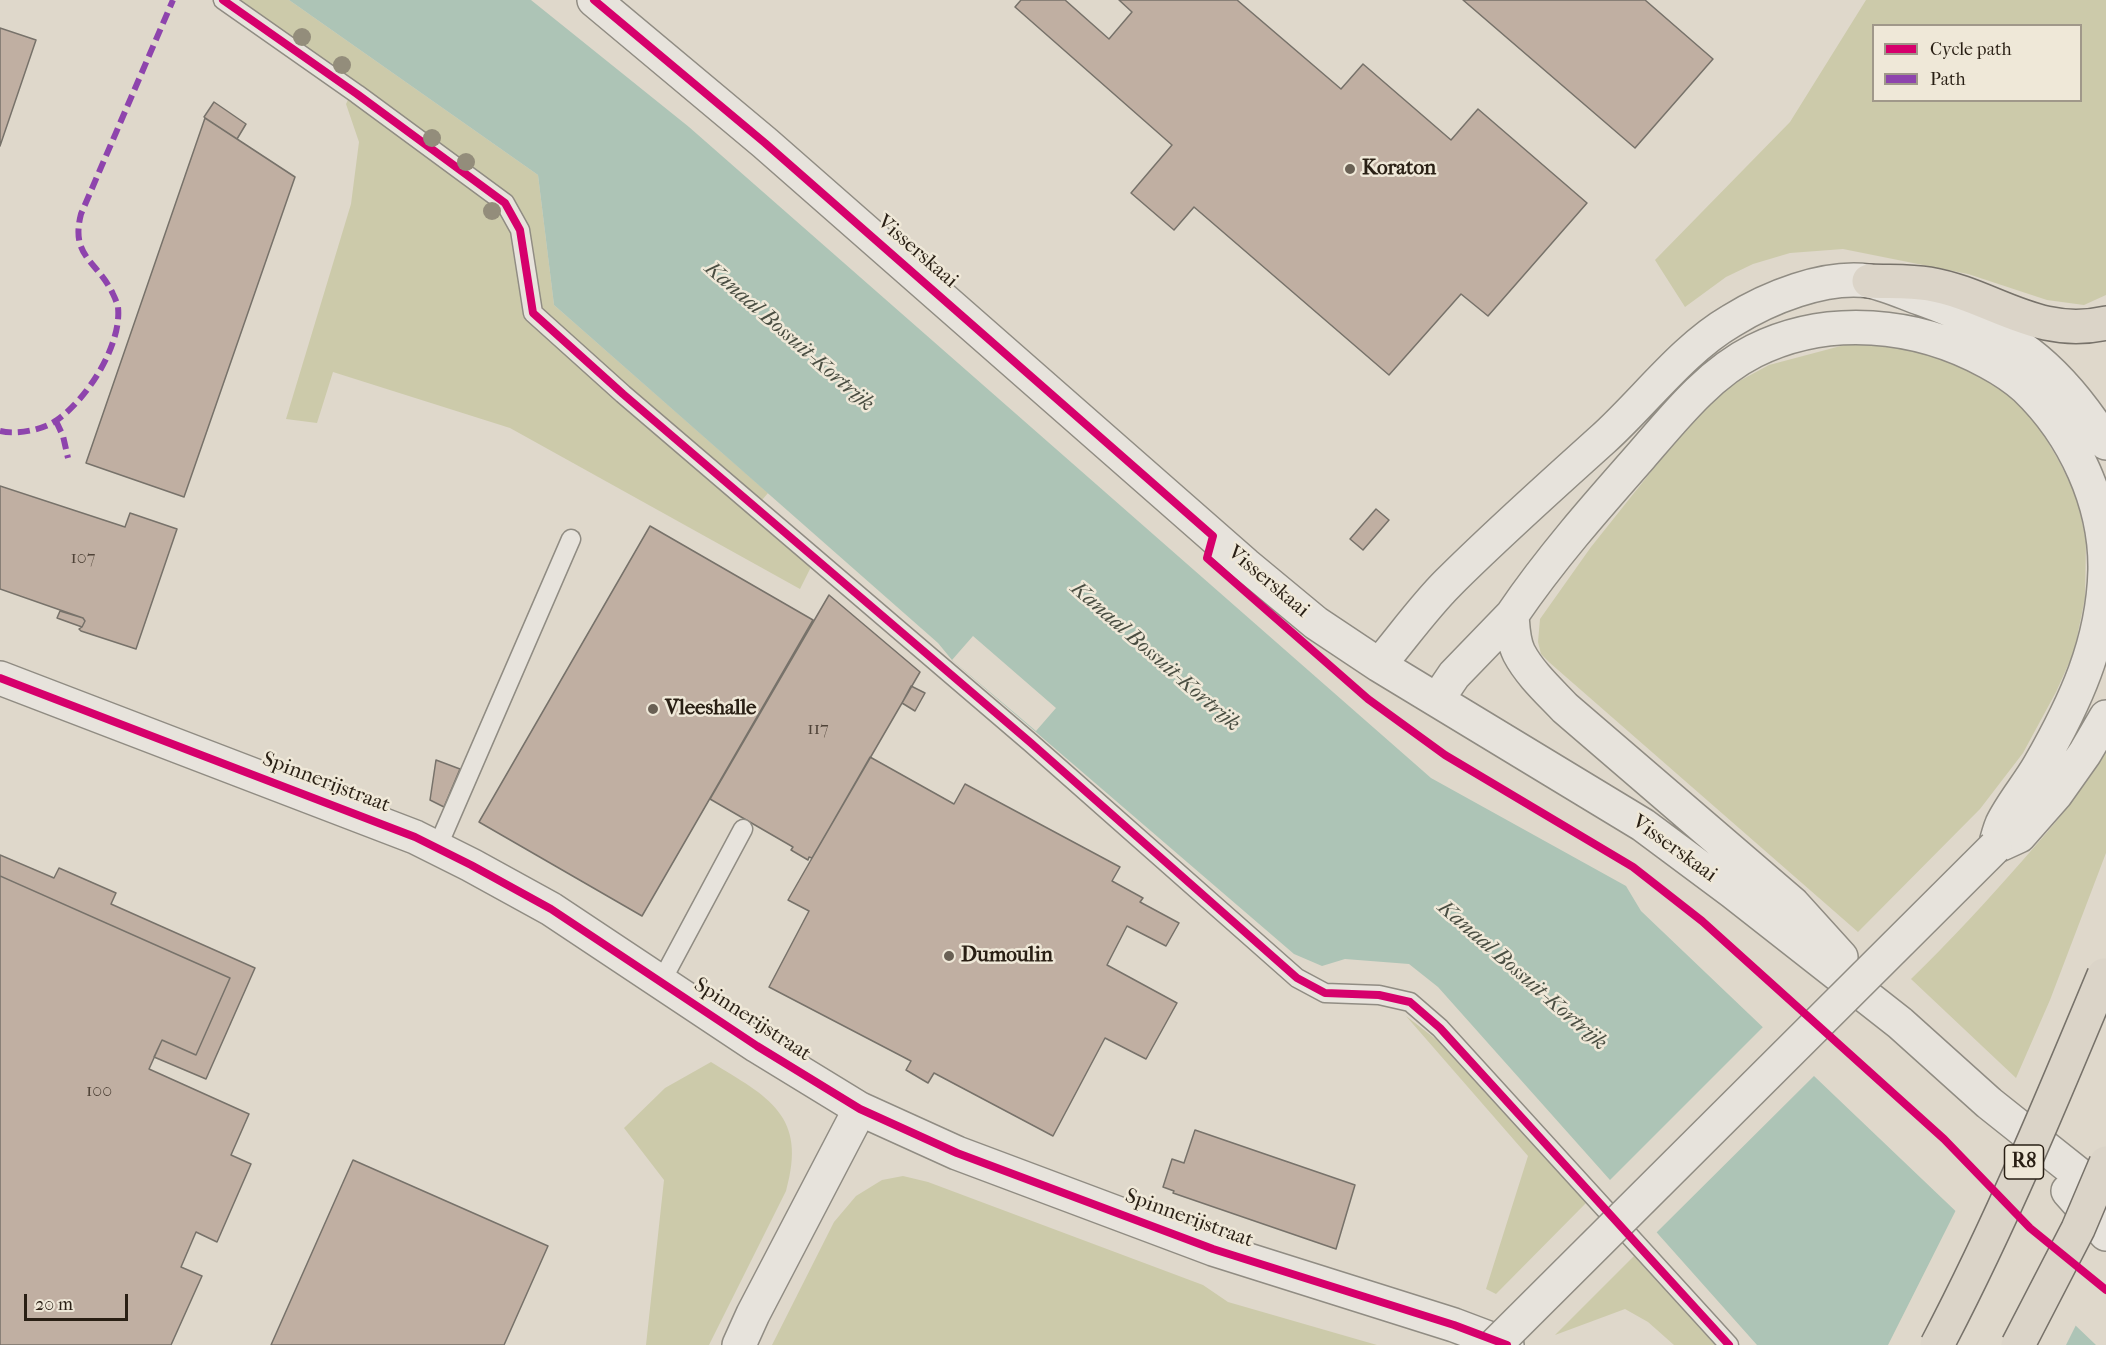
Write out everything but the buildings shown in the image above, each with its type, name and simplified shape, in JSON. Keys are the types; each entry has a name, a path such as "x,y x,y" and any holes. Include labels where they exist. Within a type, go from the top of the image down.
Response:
{"highway":[{"path":"1869,281 1929,284 2051,325 2075,327 2106,322"},
{"name":"R8","path":"1937,1345 2010,1193 2055,1093 2105,972"},
{"path":"2018,1345 2078,1229 2106,1163"}],"street":[{"name":"Visserskaai","path":"594,0 765,143 1246,565 1333,635 1643,825 1733,892 1900,1023 1989,1103 2106,1196"},
{"path":"1379,665 1447,584 1608,435 1705,340 1729,321 1777,297 1819,285 1869,281 1963,315 2025,349 2061,381 2106,443"},
{"path":"1437,700 1454,675 1512,615 1573,534 1682,410 1714,379 1736,362 1754,351 1799,334 1849,327 1907,332 1943,341 2014,378 2046,411 2083,470 2096,504 2105,554 2104,599 2092,655 2079,688 2042,760 2002,823 1995,847"},
{"path":"1512,615 1519,653 1540,681 1565,708 1793,904 1900,1023"},
{"name":"Spinnerijstraat","path":"0,678 415,837 550,909 757,1046 860,1109 957,1153 1213,1249 1454,1325 1507,1345"},
{"path":"1495,1345 1995,847 2019,836 2056,794 2085,753 2106,717"},
{"name":"Visserskaai","path":"1989,1103 2106,1234"},
{"path":"739,1345 860,1109"}],"lane":[{"path":"223,0 357,94 505,203 520,230 533,313 623,394 1031,743 1297,978 1325,993 1379,995 1410,1002 1440,1028 1729,1345"},
{"path":"437,848 572,539"},
{"path":"661,982 743,829"}],"shaded area":[{"path":"238,0 289,0 538,175 554,305 768,493 751,513 811,567 800,589 510,428 333,372 317,423 286,419 351,204 359,142 346,104 356,83"},
{"path":"1866,0 2106,0 2106,295 2084,305 2047,300 1968,274 1843,249 1790,253 1753,264 1726,277 1685,307 1655,260 1790,122"},
{"path":"1852,343 1905,347 1958,363 1998,383 2034,419 2059,461 2077,498 2086,541 2085,598 2074,652 2056,692 2023,753 1980,809 1858,932 1550,663 1541,654 1538,642 1540,619 1591,547 1689,424 1730,386 1769,365"},
{"path":"2106,751 2106,853 2050,1000 2016,1078 1911,979 1982,906 2046,834 2078,793"},
{"path":"1406,1016 1437,1040 1586,1203 1496,1294 1486,1289 1528,1156"},
{"path":"711,1062 766,1098 778,1111 787,1126 792,1144 786,1191 709,1345 646,1345 664,1180 624,1128 665,1088"},
{"path":"903,1176 928,1182 1203,1285 1228,1302 1377,1345 772,1345 834,1222 856,1196 882,1180"},
{"path":"1634,1256 1715,1345 1674,1345 1648,1322 1625,1309 1555,1335"}],"water":[{"name":"Kanaal Bossuit-Kortrijk","path":"289,0 531,0 689,127 1431,778 1626,886 1641,911 2096,1345 1757,1345 1438,987 1409,964 1345,959 1322,966 1294,954 952,660 938,643 554,305 538,175"}],"pier":[{"path":"973,636 1056,708 1036,731 952,660"},
{"path":"1765,1025 1816,1074 1654,1235 1608,1182"},
{"path":"1957,1208 2077,1323 2066,1345 1888,1345"}],"marked path":[{"path":"0,431 29,431 57,420 80,399 91,385 108,354 118,322 118,307 107,283 82,249 79,240 81,214 173,0"},
{"path":"56,421 63,436 68,458"}],"cycle path":[{"path":"223,0 357,94 505,203 520,230 533,313 623,394 1031,743 1297,978 1325,993 1379,995 1410,1002 1440,1028 1729,1345"},
{"path":"594,0 765,143 1213,536 1207,558 1368,699 1445,755 1633,867 1702,921 1944,1139 2030,1228 2106,1290"},
{"path":"0,678 415,837 551,909 757,1046 860,1109 957,1153 1213,1249 1454,1325 1507,1345"}],"place":[{"name":"Koraton","path":"1350,169"},
{"name":"Vleeshalle","path":"653,709"},
{"name":"Dumoulin","path":"949,956"}]}
